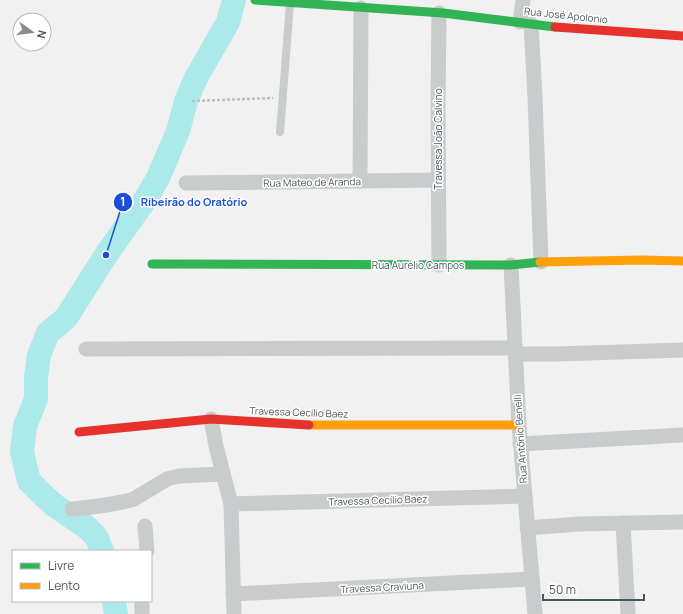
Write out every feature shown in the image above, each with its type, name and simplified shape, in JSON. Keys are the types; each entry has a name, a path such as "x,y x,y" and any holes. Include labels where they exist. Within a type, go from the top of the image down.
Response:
{"street":[{"name":"Rua José Apolonio","path":"255,0 439,13 525,23 683,36"},
{"path":"523,0 535,97 541,262"},
{"path":"360,181 361,8"},
{"name":"Travessa João Calvino","path":"439,13 439,265"},
{"name":"Rua Mateo de Aranda","path":"186,183 438,180"},
{"name":"Rua Aurélio Campos","path":"152,264 439,265 642,260 683,262"},
{"name":"Rua Antônio Benelli","path":"510,264 520,444 535,614"},
{"path":"86,349 514,351 557,354 683,350"},
{"path":"211,419 231,504 234,614"},
{"name":"Travessa Cecilio Baez","path":"79,432 211,419 317,425 519,425"},
{"path":"520,444 683,435"},
{"path":"72,509 128,501 134,499 167,479 179,476 223,474"},
{"name":"Travessa Cecílio Baez","path":"231,504 525,496"},
{"path":"527,528 579,524 683,522"},
{"path":"623,523 628,614"},
{"path":"145,526 146,550"},
{"name":"Travessa Craviuna","path":"233,594 532,579"},
{"path":"142,602 142,614"}],"lane":[{"path":"280,132 284,98 290,3"}],"path":[{"path":"192,101 284,98"}],"waterway":[{"path":"102,550 97,538 89,529 54,505 29,481 22,452 25,426 36,399 36,377 39,355 48,333 66,318 106,255 145,200 158,178 178,131 186,101 196,78 228,22 234,0"},
{"path":"114,602 116,614"}],"traffic: fast":[{"path":"255,0 443,13 555,27"},
{"path":"152,264 511,265 540,262"}],"traffic: slow":[{"path":"540,262 642,260 683,261"},
{"path":"309,425 519,425"}],"traffic: jam":[{"path":"555,27 683,36"},
{"path":"79,432 211,419 309,425"}],"place":[{"name":"Ribeirão do Oratório","path":"106,255"}]}
